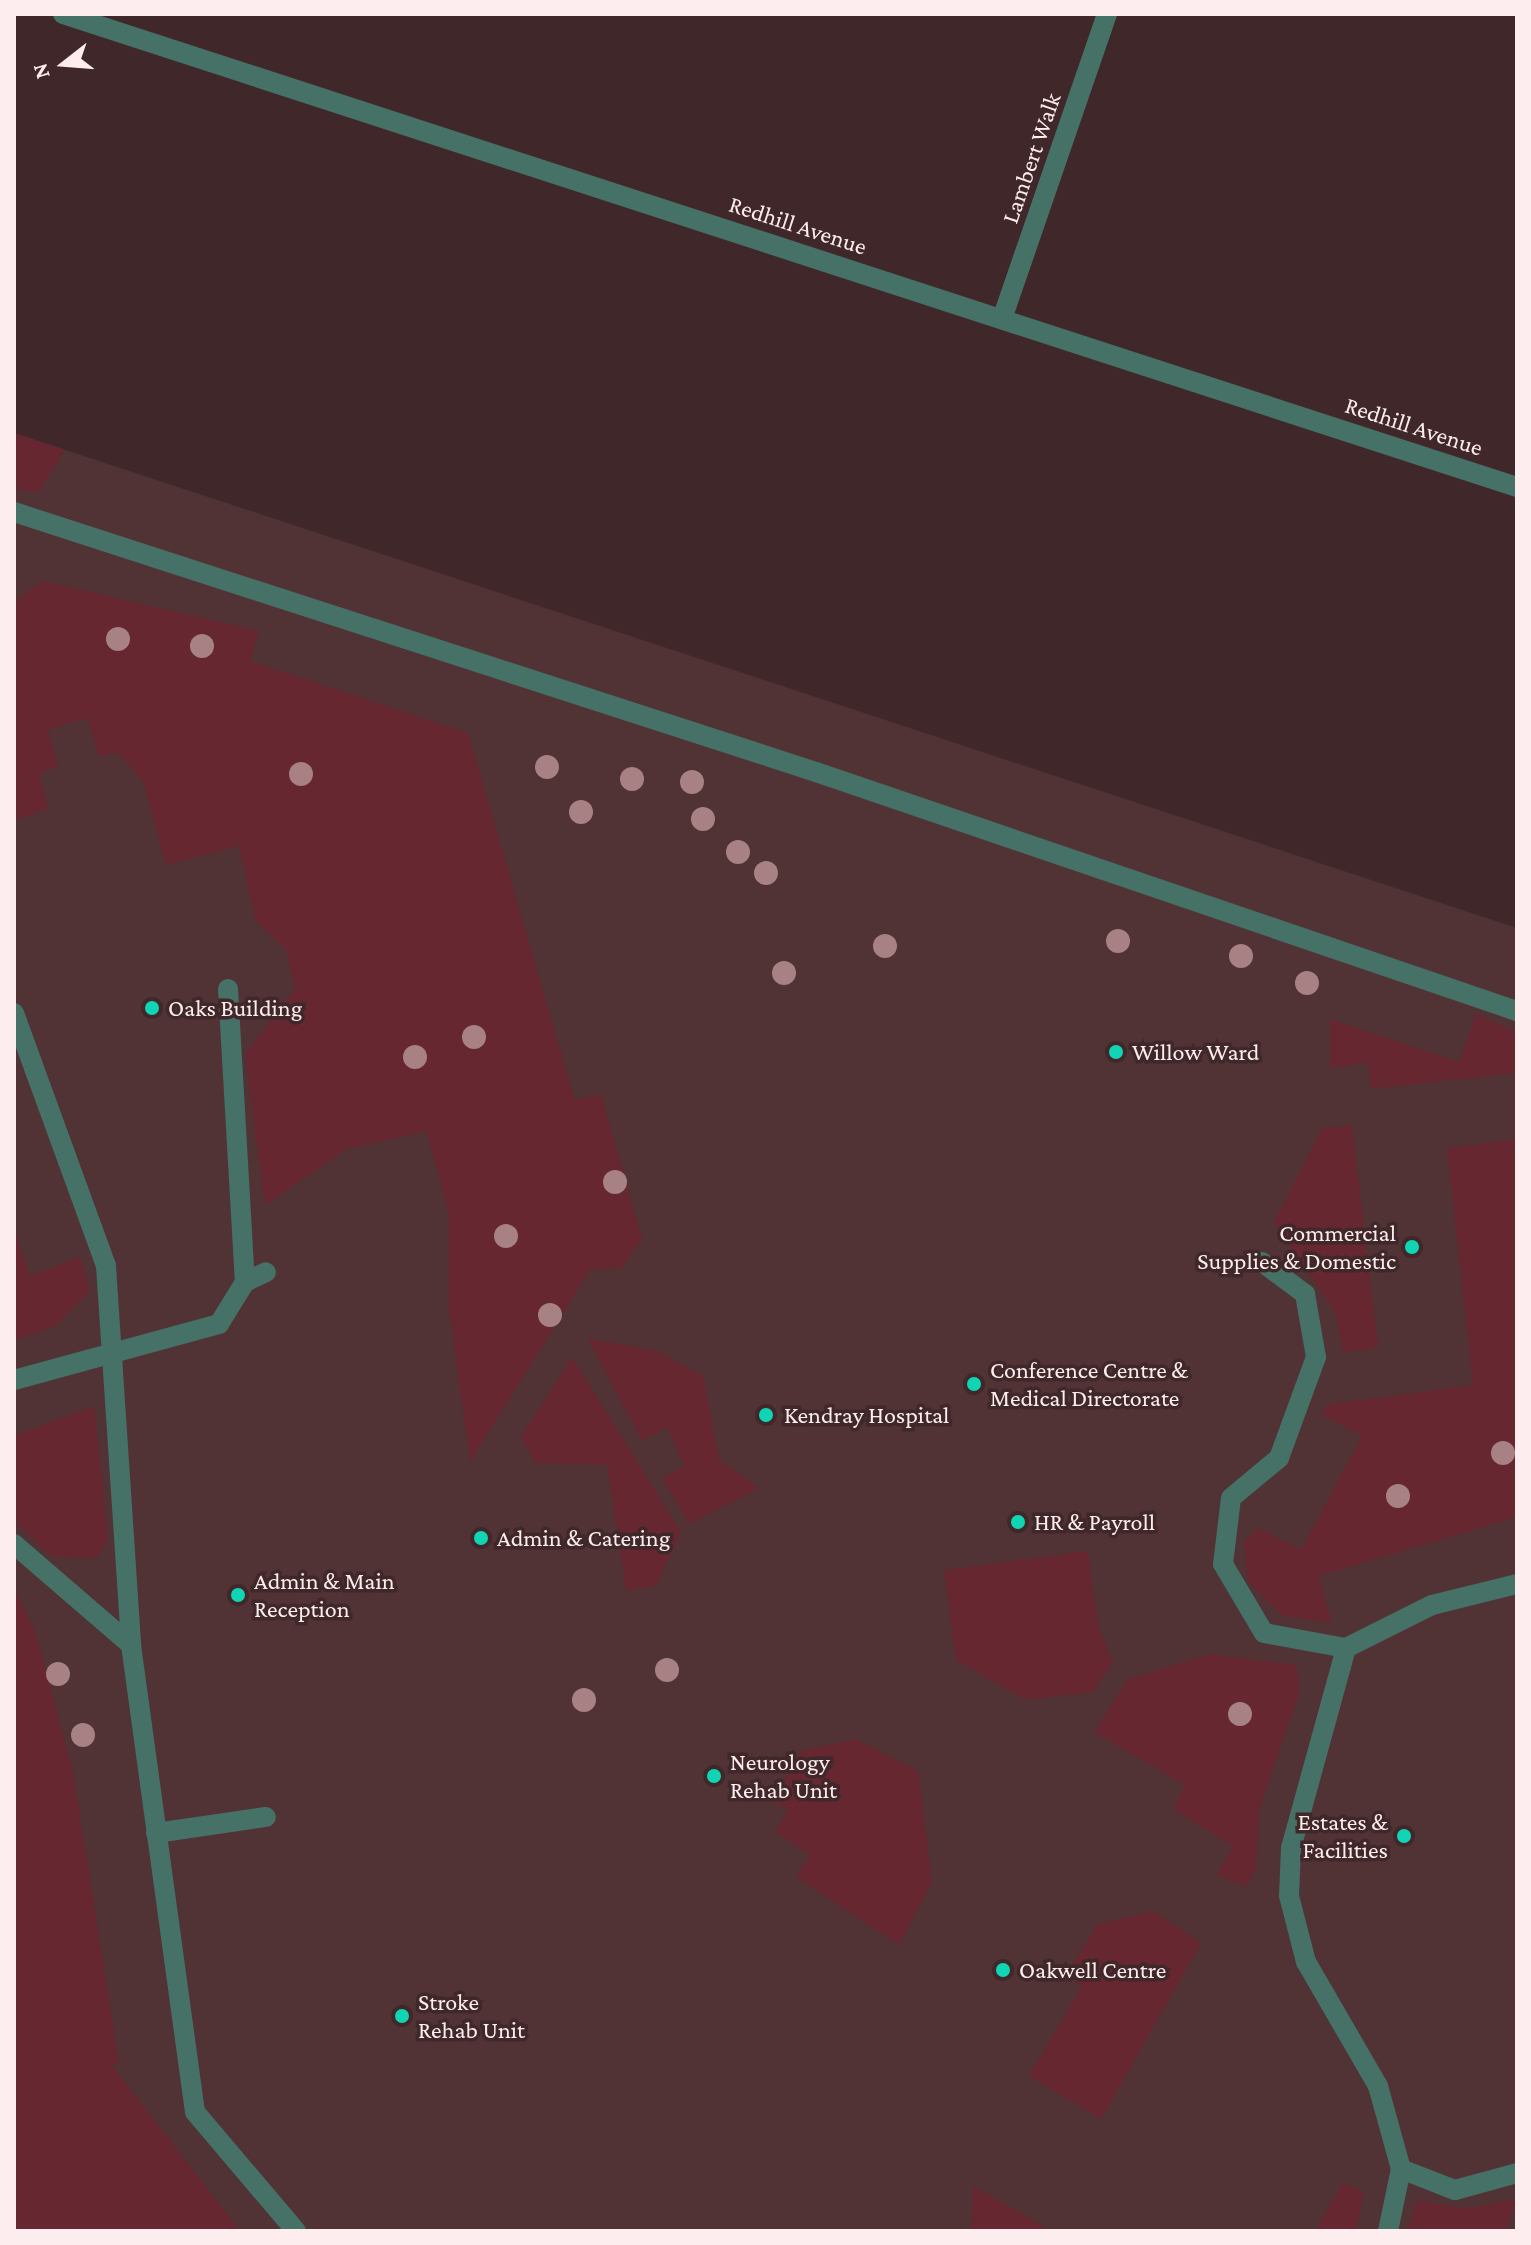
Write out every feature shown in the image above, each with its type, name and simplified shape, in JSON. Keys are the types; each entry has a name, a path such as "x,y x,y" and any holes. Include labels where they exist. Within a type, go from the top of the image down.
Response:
{"street":[{"name":"Redhill Avenue","path":"63,14 1517,487"},
{"name":"Lambert Walk","path":"1002,319 1107,14"},
{"path":"14,512 816,772 1517,1011"},
{"path":"228,989 245,1282"},
{"path":"14,1013 106,1266 109,1349 131,1645 195,2112 296,2231"},
{"path":"1262,1262 1305,1294 1316,1357 1279,1458 1231,1498 1223,1564 1264,1633 1346,1648 1432,1605 1517,1584"},
{"path":"14,1380 109,1349 219,1324 245,1282 266,1272"},
{"path":"14,1544 131,1645"},
{"path":"1346,1648 1291,1848 1289,1896 1306,1962 1378,2086 1401,2169 1388,2231"},
{"path":"156,1833 266,1817"},
{"path":"1401,2169 1455,2190 1517,2173"}],"shaded area":[{"name":"Kendray Hospital","path":"14,433 1517,928 1517,2231 240,2231 122,2085 14,1902"},
{"path":"14,433 65,450 38,493 14,488"},
{"path":"42,581 259,631 250,661 468,733 575,1100 601,1094 642,1238 622,1268 590,1270 470,1462 449,1309 449,1213 426,1131 347,1149 265,1205 245,1054 295,990 286,949 256,922 239,846 166,865 143,781 118,753 99,756 87,718 48,730 58,766 39,774 48,808 14,821 14,602"},
{"path":"1476,1014 1517,1032 1517,1086 1515,1073 1371,1089 1368,1063 1330,1068 1330,1019 1459,1062"},
{"path":"1352,1125 1378,1347 1343,1353 1336,1313 1274,1222 1322,1128"},
{"path":"1517,1139 1517,1517 1319,1576 1332,1623 1283,1616 1248,1582 1244,1541 1259,1528 1301,1550 1362,1436 1321,1414 1329,1404 1473,1385 1447,1148"},
{"path":"14,1228 30,1276 80,1257 90,1291 55,1326 14,1341"},
{"path":"588,1339 655,1350 703,1376 719,1460 759,1488 689,1524 662,1478 684,1466 667,1427 642,1441"},
{"path":"572,1357 681,1532 656,1586 626,1590 607,1465 535,1463 521,1437"},
{"path":"94,1406 108,1540 97,1558 50,1556 14,1520 14,1436"},
{"path":"1088,1551 1098,1626 1113,1662 1093,1692 1026,1700 956,1660 944,1570"},
{"path":"14,1587 37,1637 73,1772 119,2064 111,2064 240,2231 14,2231"},
{"path":"1210,1654 1296,1665 1300,1691 1260,1807 1256,1871 1245,1887 1217,1874 1233,1846 1173,1809 1185,1785 1094,1732 1128,1679"},
{"path":"856,1739 918,1771 932,1882 899,1945 796,1877 810,1855 775,1832 788,1810 772,1801 801,1751"},
{"path":"1153,1911 1201,1943 1101,2119 1029,2076 1082,1986 1066,1975 1097,1925"},
{"path":"1343,2183 1364,2192 1356,2231 1315,2231"},
{"path":"973,2186 1052,2231 971,2231"},
{"path":"1517,2198 1506,2231 1407,2231 1417,2200 1467,2209"}],"place":[{"name":"Oaks Building","path":"152,1008"},
{"name":"Willow Ward","path":"1116,1052"},
{"name":"Commercial Supplies & Domestic","path":"1412,1247"},
{"name":"Conference Centre & Medical Directorate","path":"974,1384"},
{"name":"Kendray Hospital","path":"766,1415"},
{"name":"HR & Payroll","path":"1018,1522"},
{"name":"Admin & Catering","path":"481,1538"},
{"name":"Admin & Main Reception","path":"238,1595"},
{"name":"Neurology Rehab Unit","path":"714,1776"},
{"name":"Estates & Facilities","path":"1404,1836"},
{"name":"Oakwell Centre","path":"1003,1970"},
{"name":"Stroke Rehab Unit","path":"402,2016"}]}
